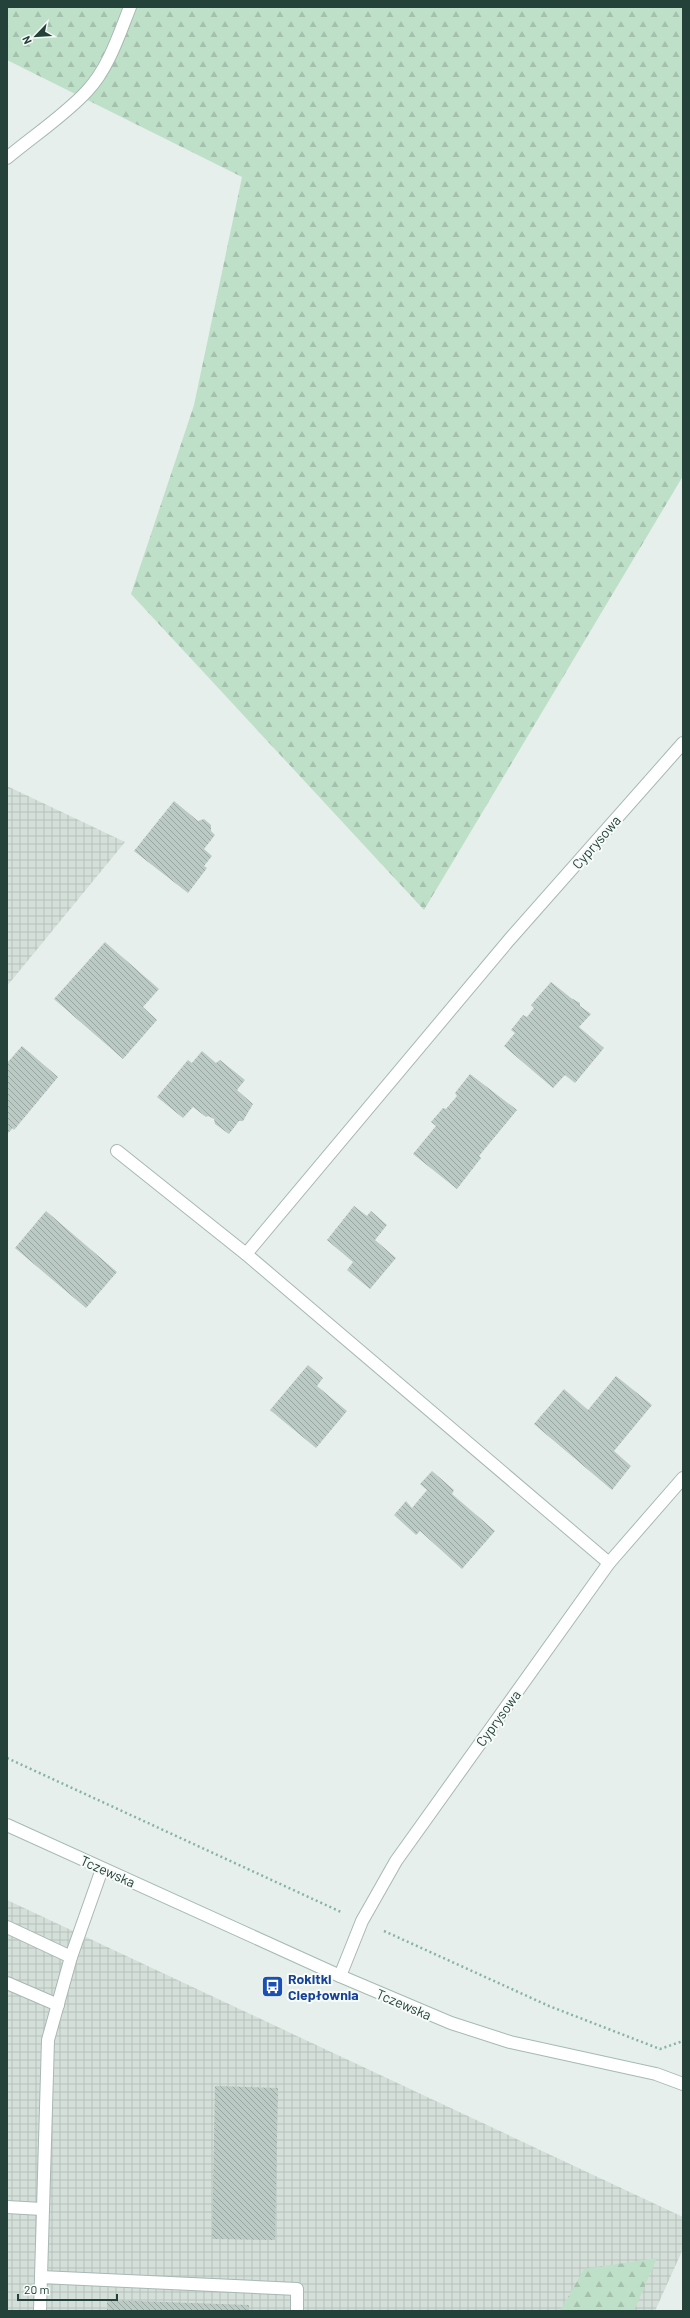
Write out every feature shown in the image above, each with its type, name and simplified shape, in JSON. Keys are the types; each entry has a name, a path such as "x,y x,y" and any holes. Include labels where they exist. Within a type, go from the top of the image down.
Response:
{"street":[{"path":"7,158 88,91 102,71 115,46 130,7"},
{"name":"Cyprysowa","path":"246,1254 509,940 683,743"},
{"path":"117,1151 246,1254 609,1563"},
{"name":"Cyprysowa","path":"340,1976 362,1921 396,1861 609,1563 683,1478"},
{"name":"Tczewska","path":"7,1824 102,1869 340,1976 451,2023 510,2042 656,2074 683,2084"},
{"path":"40,2311 48,2040 71,1957 102,1869"},
{"path":"7,1927 71,1957"},
{"path":"7,1984 58,2005"},
{"path":"7,2207 42,2209"},
{"path":"41,2277 297,2290 296,2311"}],"shaded area":[{"path":"7,786 125,842 7,986"},
{"path":"7,1900 683,2217 683,2249 655,2311 7,2311"}],"green space":[{"path":"7,7 683,7 683,476 424,910 131,594 194,405 242,177 7,60"},
{"path":"657,2258 634,2311 560,2311 584,2269"}],"building":[{"path":"174,801 198,821 204,819 211,825 211,831 215,835 204,849 212,856 204,866 207,868 188,893 134,851"},
{"path":"105,942 159,989 143,1007 157,1020 123,1059 54,999"},
{"path":"551,982 571,998 580,1003 580,1006 591,1014 579,1027 604,1048 575,1083 565,1075 553,1088 504,1046 515,1033 511,1030 523,1015 527,1017 534,1008 531,1005"},
{"path":"22,1046 58,1077 14,1130 13,1128 7,1134 7,1063"},
{"path":"202,1051 216,1063 220,1060 245,1080 237,1090 253,1104 243,1121 239,1121 229,1134 215,1124 214,1119 208,1116 206,1117 193,1107 183,1118 157,1097 188,1060 192,1063"},
{"path":"470,1074 517,1110 479,1156 481,1158 457,1189 413,1154 436,1126 431,1122 443,1108 446,1109 457,1096 455,1093"},
{"path":"354,1206 367,1216 371,1211 387,1225 375,1240 396,1258 370,1289 347,1270 353,1262 327,1240"},
{"path":"46,1211 117,1272 86,1308 15,1248"},
{"path":"308,1365 323,1378 317,1386 347,1411 316,1448 270,1410"},
{"path":"616,1376 652,1405 614,1451 631,1466 612,1490 534,1424 564,1389 588,1410"},
{"path":"432,1471 454,1490 452,1494 495,1531 462,1569 420,1531 416,1535 394,1515 406,1501 412,1508 427,1490 420,1484"},
{"path":"215,2086 278,2088 275,2240 212,2239"},
{"path":"107,2300 249,2305 249,2311 107,2311"}],"place":[{"name":"Rokitki Ciepłownia","path":"272,1986"}]}
